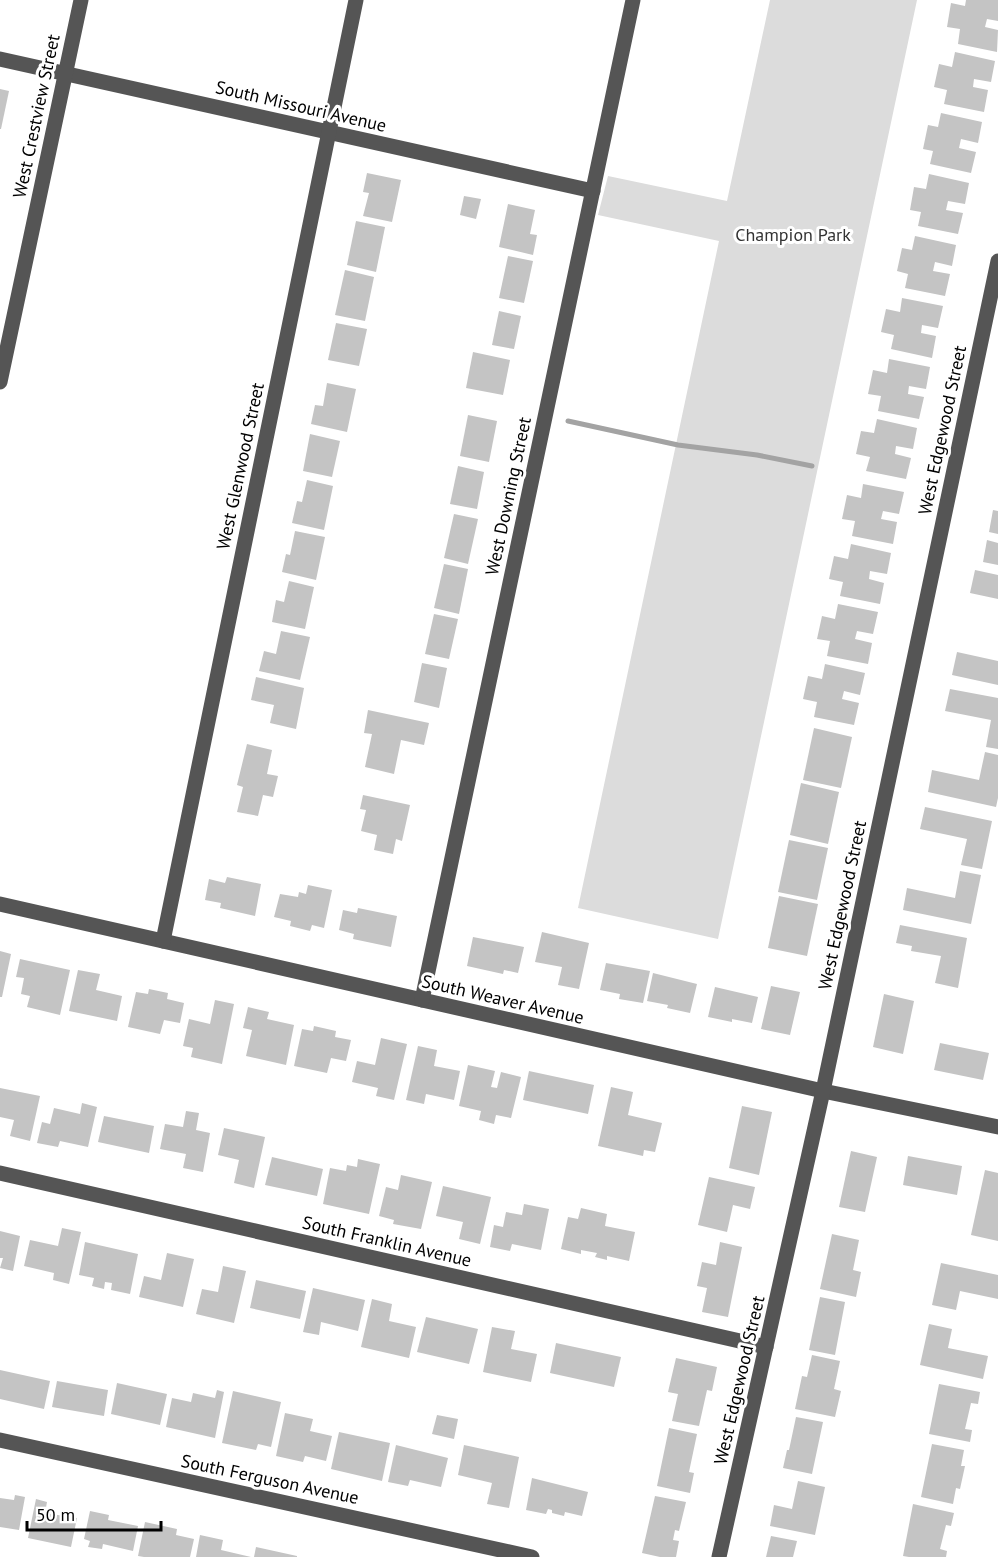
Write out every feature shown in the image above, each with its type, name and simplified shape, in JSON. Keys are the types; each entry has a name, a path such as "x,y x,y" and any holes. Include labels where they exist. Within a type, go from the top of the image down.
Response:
{"street":[{"name":"West Crestview Street","path":"0,381 81,0"},
{"name":"West Glenwood Street","path":"163,941 356,0"},
{"name":"West Downing Street","path":"422,1000 633,0"},
{"name":"South Missouri Avenue","path":"0,59 593,191"},
{"name":"West Edgewood Street","path":"719,1557 823,1091 998,261"},
{"name":"South Weaver Avenue","path":"0,904 823,1091 998,1127"},
{"name":"South Franklin Avenue","path":"0,1173 766,1347"},
{"name":"South Ferguson Avenue","path":"0,1440 532,1557"}],"green space":[{"name":"Champion Park","path":"770,0 917,0 718,939 578,908 719,241 598,215 608,176 727,201"}],"building":[{"path":"966,0 998,0 998,21 987,19 985,27 998,30 997,52 958,44 960,29 947,27 951,3 965,6"},
{"path":"955,52 995,61 991,82 974,79 973,87 988,90 984,112 944,104 947,90 934,87 939,64 952,67"},
{"path":"0,89 9,91 1,129 0,129"},
{"path":"941,113 982,122 978,143 961,139 959,148 976,152 971,173 930,164 933,151 923,149 928,125 938,127"},
{"path":"367,173 401,180 392,222 363,216 369,193 363,192"},
{"path":"929,174 969,183 965,204 948,201 946,210 963,213 958,234 918,226 921,212 910,210 914,187 926,189"},
{"path":"464,196 481,199 476,219 460,215"},
{"path":"508,204 535,210 530,234 537,235 533,255 499,247"},
{"path":"356,221 385,227 376,272 347,265"},
{"path":"915,236 956,245 952,266 935,262 933,271 950,274 945,296 905,288 908,274 897,271 902,248 912,250"},
{"path":"508,256 533,261 524,303 499,298"},
{"path":"345,270 374,277 365,321 335,315"},
{"path":"902,298 943,306 938,328 922,325 921,333 936,336 932,358 891,349 894,335 881,332 886,309 900,312"},
{"path":"499,311 521,316 514,349 492,345"},
{"path":"336,323 367,329 359,366 328,360"},
{"path":"473,352 510,360 503,395 466,388"},
{"path":"889,359 930,367 926,389 909,386 908,394 924,397 919,419 878,411 881,396 868,394 873,370 887,373"},
{"path":"327,383 356,389 347,432 311,424 315,405 323,406"},
{"path":"468,415 497,421 489,462 460,456"},
{"path":"877,419 917,428 913,449 896,446 895,454 911,458 906,479 866,471 870,457 856,454 861,431 874,433"},
{"path":"310,434 340,441 332,477 303,471"},
{"path":"458,466 484,472 477,509 450,504"},
{"path":"307,480 333,486 324,530 292,523 297,501 302,502"},
{"path":"863,484 904,492 899,514 883,511 881,519 897,522 893,544 852,536 855,521 842,519 847,495 861,498"},
{"path":"993,510 998,511 998,534 989,532"},
{"path":"454,514 478,519 468,564 444,558"},
{"path":"295,531 325,537 316,580 282,572 286,554 290,555"},
{"path":"987,540 998,543 998,565 983,562"},
{"path":"851,544 891,553 887,574 870,571 869,579 884,583 880,604 840,596 843,582 829,579 834,556 848,559"},
{"path":"444,564 468,569 459,614 434,608"},
{"path":"975,570 998,575 998,599 970,593"},
{"path":"289,581 314,587 305,629 272,622 276,600 284,602"},
{"path":"838,604 878,612 873,634 857,631 855,639 872,643 868,664 827,656 830,641 817,639 822,616 835,619"},
{"path":"434,614 458,619 449,659 425,654"},
{"path":"281,631 310,637 300,680 259,671 264,651 276,654"},
{"path":"957,652 998,661 998,685 952,675"},
{"path":"422,663 447,668 439,708 414,702"},
{"path":"825,664 865,673 860,695 844,691 842,699 859,703 854,725 814,717 817,702 803,699 808,676 822,679"},
{"path":"256,677 304,688 296,729 270,723 274,705 251,700"},
{"path":"950,689 998,698 998,749 986,747 991,720 945,711"},
{"path":"368,710 429,723 424,745 401,740 394,774 365,767 372,734 364,733"},
{"path":"814,728 852,737 841,788 803,780"},
{"path":"247,744 272,750 267,774 278,776 273,797 263,795 258,816 237,812 243,787 237,785"},
{"path":"985,752 998,755 996,807 928,792 932,770 979,780"},
{"path":"801,783 839,792 828,844 790,835"},
{"path":"363,795 410,805 402,841 396,839 393,854 374,850 377,835 361,831 366,810 360,809"},
{"path":"925,807 992,821 982,869 961,865 967,839 920,829"},
{"path":"789,840 828,848 817,900 778,892"},
{"path":"960,871 981,875 971,924 903,910 907,888 955,898"},
{"path":"227,877 261,884 255,916 220,908 221,903 205,900 209,879 225,883"},
{"path":"308,885 332,890 324,928 312,925 310,931 290,926 291,921 274,917 280,894 298,897 299,892 306,894"},
{"path":"779,896 818,904 807,956 768,948"},
{"path":"358,908 397,916 391,947 353,939 354,934 339,930 343,910 357,913"},
{"path":"900,925 967,938 958,988 935,983 941,956 911,951 912,946 896,943"},
{"path":"542,932 589,943 579,989 558,985 562,967 535,962"},
{"path":"473,937 524,947 518,973 504,970 503,974 467,966"},
{"path":"0,951 11,954 2,997 0,997"},
{"path":"20,959 70,970 60,1015 27,1007 30,996 21,994 24,978 16,977"},
{"path":"606,963 650,971 643,1003 619,999 620,994 600,990"},
{"path":"78,970 100,974 96,990 122,996 117,1021 69,1011"},
{"path":"653,973 697,984 690,1013 647,1001"},
{"path":"771,986 800,992 790,1035 761,1029"},
{"path":"715,987 758,997 752,1023 708,1017"},
{"path":"149,989 168,993 167,999 184,1003 180,1023 164,1020 160,1034 128,1027 136,992 148,994"},
{"path":"884,994 914,1001 903,1054 873,1047"},
{"path":"215,1000 234,1004 222,1064 191,1057 193,1048 183,1046 189,1019 210,1024"},
{"path":"248,1007 269,1012 267,1019 294,1025 286,1065 246,1056 252,1030 243,1028"},
{"path":"314,1026 336,1031 335,1037 351,1040 346,1061 331,1058 327,1073 294,1066 302,1029 313,1031"},
{"path":"381,1038 407,1044 394,1100 376,1096 378,1088 352,1082 357,1061 375,1065"},
{"path":"940,1043 989,1053 983,1080 934,1070"},
{"path":"418,1046 437,1050 434,1066 460,1071 454,1100 426,1094 424,1104 406,1100"},
{"path":"468,1065 495,1071 491,1087 497,1088 501,1072 521,1077 511,1118 496,1115 494,1124 479,1120 481,1111 459,1106"},
{"path":"529,1071 594,1085 588,1114 523,1100"},
{"path":"611,1087 633,1092 628,1115 662,1123 655,1152 644,1150 643,1156 598,1146"},
{"path":"0,1088 40,1096 30,1141 10,1136 14,1120 0,1117"},
{"path":"82,1103 97,1107 88,1147 60,1141 58,1147 37,1143 42,1122 50,1124 54,1108 80,1114"},
{"path":"742,1106 772,1112 759,1175 729,1168"},
{"path":"186,1111 199,1113 196,1130 210,1133 203,1172 183,1168 186,1154 160,1149 165,1124 183,1127"},
{"path":"104,1116 154,1126 149,1153 98,1142"},
{"path":"224,1128 265,1137 254,1188 234,1183 239,1160 218,1155"},
{"path":"851,1151 877,1157 865,1212 839,1207"},
{"path":"908,1156 962,1166 957,1195 903,1185"},
{"path":"272,1157 323,1169 317,1196 265,1185"},
{"path":"358,1159 380,1164 369,1214 323,1204 330,1168 346,1171 347,1165 357,1167"},
{"path":"985,1170 998,1173 998,1241 971,1235"},
{"path":"401,1175 432,1182 421,1229 393,1224 394,1220 379,1216 386,1187 398,1190"},
{"path":"709,1177 755,1187 750,1209 733,1205 727,1232 698,1225"},
{"path":"443,1186 491,1197 480,1244 459,1239 463,1222 436,1216"},
{"path":"524,1204 549,1209 541,1250 512,1244 510,1251 490,1247 494,1225 503,1227 506,1212 522,1215"},
{"path":"581,1208 607,1214 605,1226 635,1232 629,1261 607,1256 607,1260 595,1257 597,1253 581,1250 581,1254 561,1249 568,1217 578,1219"},
{"path":"62,1228 81,1232 69,1284 53,1280 54,1273 24,1266 30,1240 58,1246"},
{"path":"0,1231 20,1236 13,1271 0,1268 3,1258 0,1258"},
{"path":"832,1234 859,1240 853,1270 861,1272 856,1297 820,1289"},
{"path":"85,1242 138,1254 130,1294 111,1290 112,1283 105,1282 104,1289 92,1286 94,1278 79,1275"},
{"path":"720,1242 742,1247 728,1317 702,1312 707,1288 697,1286 702,1262 716,1265"},
{"path":"167,1253 194,1259 183,1307 139,1297 144,1276 161,1280"},
{"path":"941,1263 998,1275 998,1299 960,1291 956,1310 932,1305"},
{"path":"223,1266 246,1271 234,1323 196,1314 202,1289 218,1292"},
{"path":"256,1280 306,1291 300,1319 250,1308"},
{"path":"313,1288 365,1300 358,1331 321,1322 319,1335 303,1332"},
{"path":"820,1297 845,1302 835,1355 809,1350"},
{"path":"372,1299 392,1304 389,1321 416,1327 409,1358 361,1347"},
{"path":"426,1317 478,1329 469,1364 417,1352"},
{"path":"929,1324 952,1329 948,1348 988,1356 983,1379 920,1365"},
{"path":"492,1327 515,1331 511,1349 537,1354 531,1382 483,1372"},
{"path":"556,1343 621,1357 614,1387 550,1373"},
{"path":"812,1355 840,1361 834,1389 841,1391 835,1417 795,1409 802,1376 807,1377"},
{"path":"676,1358 717,1367 712,1391 707,1390 699,1426 672,1421 678,1394 668,1392"},
{"path":"0,1370 50,1381 44,1409 0,1399"},
{"path":"57,1381 108,1390 104,1416 52,1407"},
{"path":"117,1383 167,1394 160,1425 111,1414"},
{"path":"939,1384 980,1392 978,1404 971,1403 965,1429 972,1430 970,1442 929,1434"},
{"path":"217,1390 224,1392 215,1438 166,1427 172,1398 191,1402 193,1393 215,1398"},
{"path":"233,1391 281,1402 271,1447 258,1444 256,1450 222,1443"},
{"path":"285,1413 313,1419 310,1431 332,1436 326,1461 305,1456 303,1462 276,1456"},
{"path":"437,1415 458,1419 454,1439 432,1434"},
{"path":"796,1417 823,1422 812,1474 783,1468"},
{"path":"669,1428 697,1434 689,1472 694,1473 690,1493 657,1486"},
{"path":"339,1432 390,1443 382,1481 331,1469"},
{"path":"932,1444 964,1450 961,1466 965,1466 960,1489 956,1488 953,1504 921,1497"},
{"path":"396,1445 448,1458 441,1487 410,1480 408,1486 388,1482"},
{"path":"464,1445 519,1457 509,1508 487,1504 492,1483 458,1475"},
{"path":"532,1478 588,1492 582,1516 565,1512 564,1516 552,1513 552,1510 548,1509 546,1514 526,1510"},
{"path":"798,1481 825,1487 815,1535 770,1526 774,1505 792,1509"},
{"path":"15,1495 25,1497 19,1530 0,1527 0,1498 14,1500"},
{"path":"655,1496 686,1502 679,1531 675,1530 673,1540 679,1541 676,1557 660,1557 642,1553"},
{"path":"36,1499 47,1502 45,1513 77,1518 71,1547 28,1538"},
{"path":"913,1504 954,1513 951,1526 946,1525 940,1549 947,1551 946,1557 903,1556"},
{"path":"90,1511 109,1515 108,1520 138,1526 133,1551 103,1544 102,1549 88,1547 90,1541 84,1539"},
{"path":"145,1522 177,1529 176,1535 194,1539 190,1557 138,1556"},
{"path":"200,1535 223,1540 221,1550 251,1557 196,1557"},
{"path":"771,1536 797,1541 793,1557 766,1557"},
{"path":"256,1547 297,1556 297,1557 254,1557"}],"waterway":[{"path":"568,421 678,445 757,455 812,466"}]}
